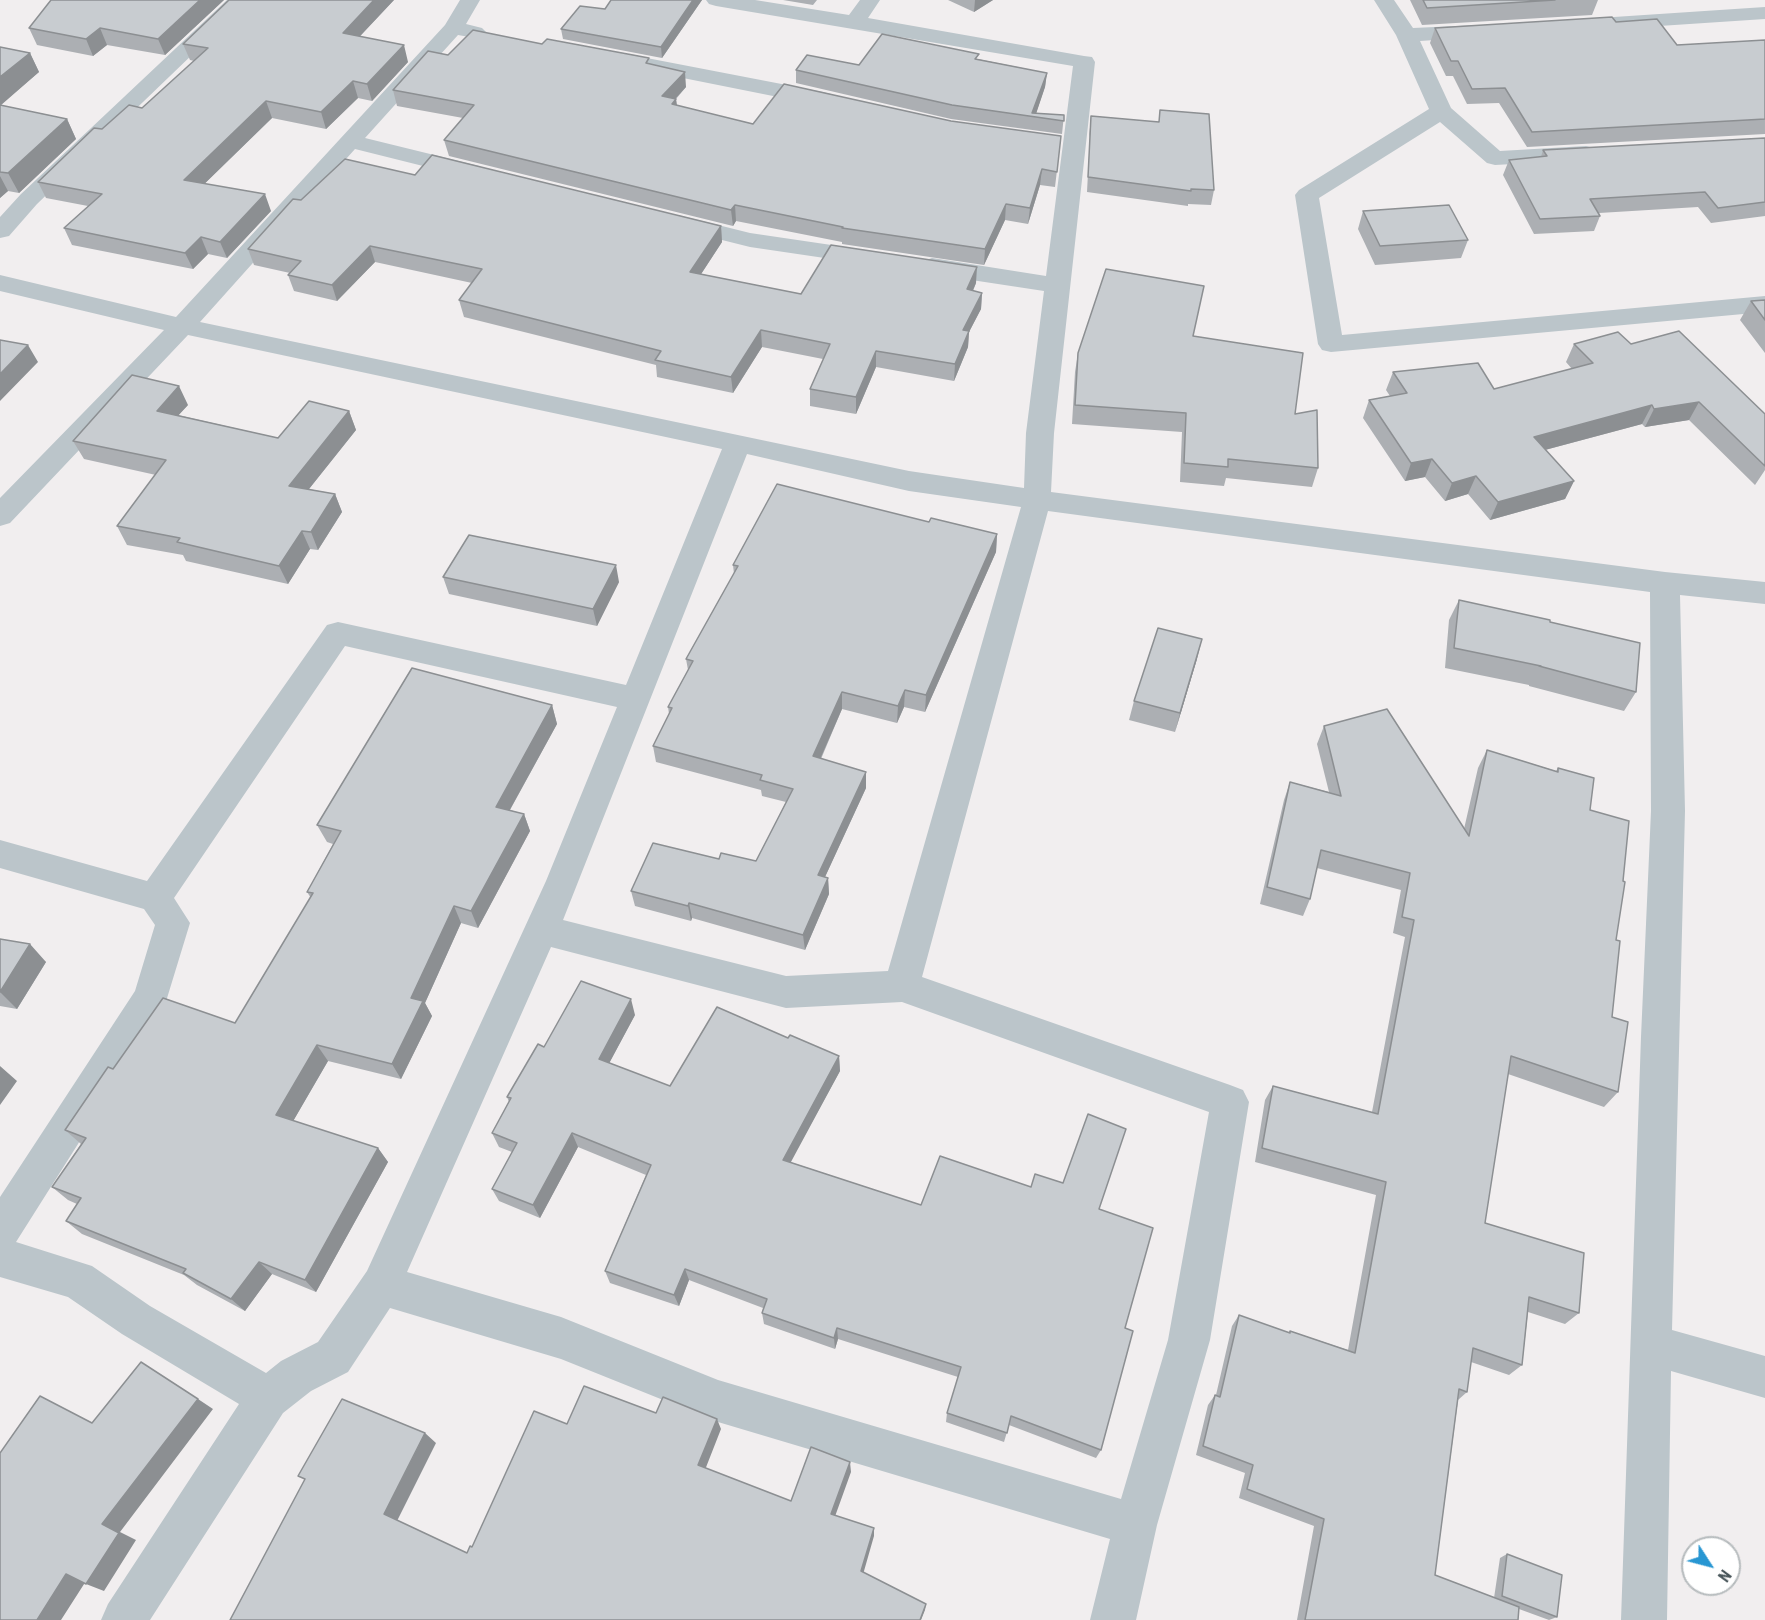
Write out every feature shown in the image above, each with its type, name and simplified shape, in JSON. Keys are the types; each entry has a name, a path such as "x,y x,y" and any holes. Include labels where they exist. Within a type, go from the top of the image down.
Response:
{"street":[{"path":"0,231 29,199 239,0"},
{"path":"0,516 182,326 453,28 470,0"},
{"path":"716,0 1084,62 1063,144 1058,285 1040,433 1037,500 902,986"},
{"path":"855,22 870,0"},
{"path":"1384,0 1407,35 1441,111 1495,158 1612,152"},
{"path":"1586,24 1765,13"},
{"path":"453,28 500,37"},
{"path":"1407,35 1503,29"},
{"path":"606,56 838,102"},
{"path":"1441,111 1307,195 1332,344 1765,304"},
{"path":"350,141 487,175"},
{"path":"658,217 750,240 892,261"},
{"path":"916,264 1058,285"},
{"path":"0,283 182,326 909,481 1665,583 1765,593"},
{"path":"124,1620 268,1398 296,1376 333,1357 381,1285 563,881 738,443"},
{"path":"1644,1620 1668,811 1665,583"},
{"path":"155,898 338,633 635,699"},
{"path":"0,854 155,898 174,922 151,997 0,1232"},
{"path":"541,929 786,992 902,986 1230,1102 1189,1340 1136,1525 1113,1620"},
{"path":"0,1257 78,1280 136,1320 268,1398"},
{"path":"381,1285 561,1338 718,1401 1136,1525"},
{"path":"1651,1345 1765,1377"}],"building":[{"path":"51,0 200,0 158,39 100,28 86,39 29,28"},
{"path":"229,0 374,0 343,33 404,45 367,84 353,81 321,112 266,101 184,180 265,194 220,242 201,237 185,253 64,228 102,194 38,182 94,128 102,129 129,105 142,108 208,48 183,44"},
{"path":"611,0 693,0 661,47 561,29 580,6 605,9"},
{"path":"1423,0 1555,0 1427,8"},
{"path":"1612,17 1616,22 1657,19 1677,45 1765,40 1765,119 1532,132 1505,88 1472,89 1458,61 1451,61 1435,28"},
{"path":"473,30 542,44 547,39 649,58 646,63 685,72 662,96 676,99 672,104 753,124 784,84 951,121 1061,136 1057,172 1042,169 1030,208 1006,204 985,249 842,228 735,205 731,210 444,140 474,105 393,90 428,51 448,55"},
{"path":"882,34 979,54 975,59 1047,73 1032,113 1064,115 1064,121 952,105 796,70 807,55 859,65"},
{"path":"0,47 30,53 0,77"},
{"path":"0,105 67,119 8,173 0,172"},
{"path":"1160,110 1209,114 1214,190 1191,189 1191,191 1088,177 1091,116 1159,122"},
{"path":"1765,138 1765,202 1718,208 1705,192 1590,199 1600,216 1540,219 1509,160 1547,156 1543,150"},
{"path":"432,155 721,226 690,272 801,294 831,245 977,267 967,289 982,293 963,330 969,331 955,364 876,351 856,397 810,389 830,344 761,330 731,377 655,360 661,351 459,300 482,269 370,246 332,285 288,275 301,261 248,249 293,199 301,200 345,159 415,175"},
{"path":"1449,205 1468,240 1380,246 1363,211"},
{"path":"1106,269 1204,286 1193,336 1303,353 1295,414 1317,410 1318,468 1228,459 1228,467 1184,463 1186,413 1075,405 1078,353"},
{"path":"1765,300 1765,320 1751,301"},
{"path":"1679,331 1765,414 1765,466 1699,402 1654,409 1652,405 1534,437 1574,481 1498,502 1476,476 1452,483 1432,459 1411,463 1369,400 1407,393 1393,372 1478,363 1494,389 1593,363 1574,344 1618,332 1631,344"},
{"path":"0,340 28,345 0,374"},
{"path":"132,375 179,386 157,411 278,438 309,401 349,411 289,486 335,494 311,532 302,531 279,566 177,542 180,538 117,526 166,460 73,441"},
{"path":"777,484 929,522 931,518 997,534 926,695 905,690 898,706 842,692 813,756 866,772 818,875 828,878 803,935 689,903 688,906 631,891 653,843 719,859 721,853 756,861 793,789 760,780 762,775 653,746 672,708 668,707 693,661 686,659 738,566 733,565"},
{"path":"469,535 616,565 593,609 443,577"},
{"path":"1459,600 1640,643 1636,692 1539,666 1541,666 1454,648"},
{"path":"1158,628 1202,639 1180,713 1134,701"},
{"path":"412,668 552,705 496,807 524,814 471,911 454,906 411,998 423,1001 392,1064 317,1045 276,1115 378,1148 305,1280 259,1262 231,1299 183,1273 186,1269 66,1221 81,1198 52,1187 86,1138 65,1130 108,1067 113,1069 163,998 235,1023 313,893 307,892 341,831 317,825"},
{"path":"1387,709 1469,836 1487,750 1558,772 1558,768 1594,778 1590,810 1629,821 1623,881 1625,882 1616,940 1620,941 1612,1017 1628,1022 1618,1092 1511,1056 1485,1223 1584,1253 1579,1313 1529,1297 1522,1365 1473,1348 1467,1392 1459,1389 1435,1575 1519,1607 1518,1620 1305,1620 1324,1519 1247,1489 1253,1465 1203,1446 1215,1395 1220,1397 1239,1315 1355,1353 1386,1182 1262,1148 1273,1086 1378,1114 1414,920 1402,917 1410,873 1321,850 1310,899 1267,887 1290,782 1341,796 1324,726"},
{"path":"0,939 30,944 0,992"},
{"path":"581,981 631,999 599,1059 670,1086 717,1007 788,1038 790,1035 839,1056 783,1160 921,1205 940,1156 1031,1187 1035,1174 1063,1183 1088,1114 1126,1129 1099,1209 1153,1228 1125,1328 1133,1331 1101,1450 1011,1416 1007,1433 947,1413 961,1367 837,1328 834,1338 762,1313 767,1299 685,1269 674,1295 605,1271 651,1165 572,1133 533,1205 492,1189 517,1143 492,1133 511,1098 507,1097 538,1044 544,1047"},
{"path":"141,1362 198,1399 102,1524 119,1533 86,1584 66,1574 37,1620 0,1620 0,1453 40,1396 92,1423"},
{"path":"584,1386 656,1413 663,1397 717,1419 698,1465 791,1501 811,1447 850,1462 831,1514 874,1528 861,1571 926,1604 920,1620 230,1620 305,1479 298,1476 342,1399 425,1433 384,1514 467,1553 470,1546 472,1547 534,1411 567,1424"},
{"path":"1507,1554 1562,1575 1557,1617 1502,1596"}]}
